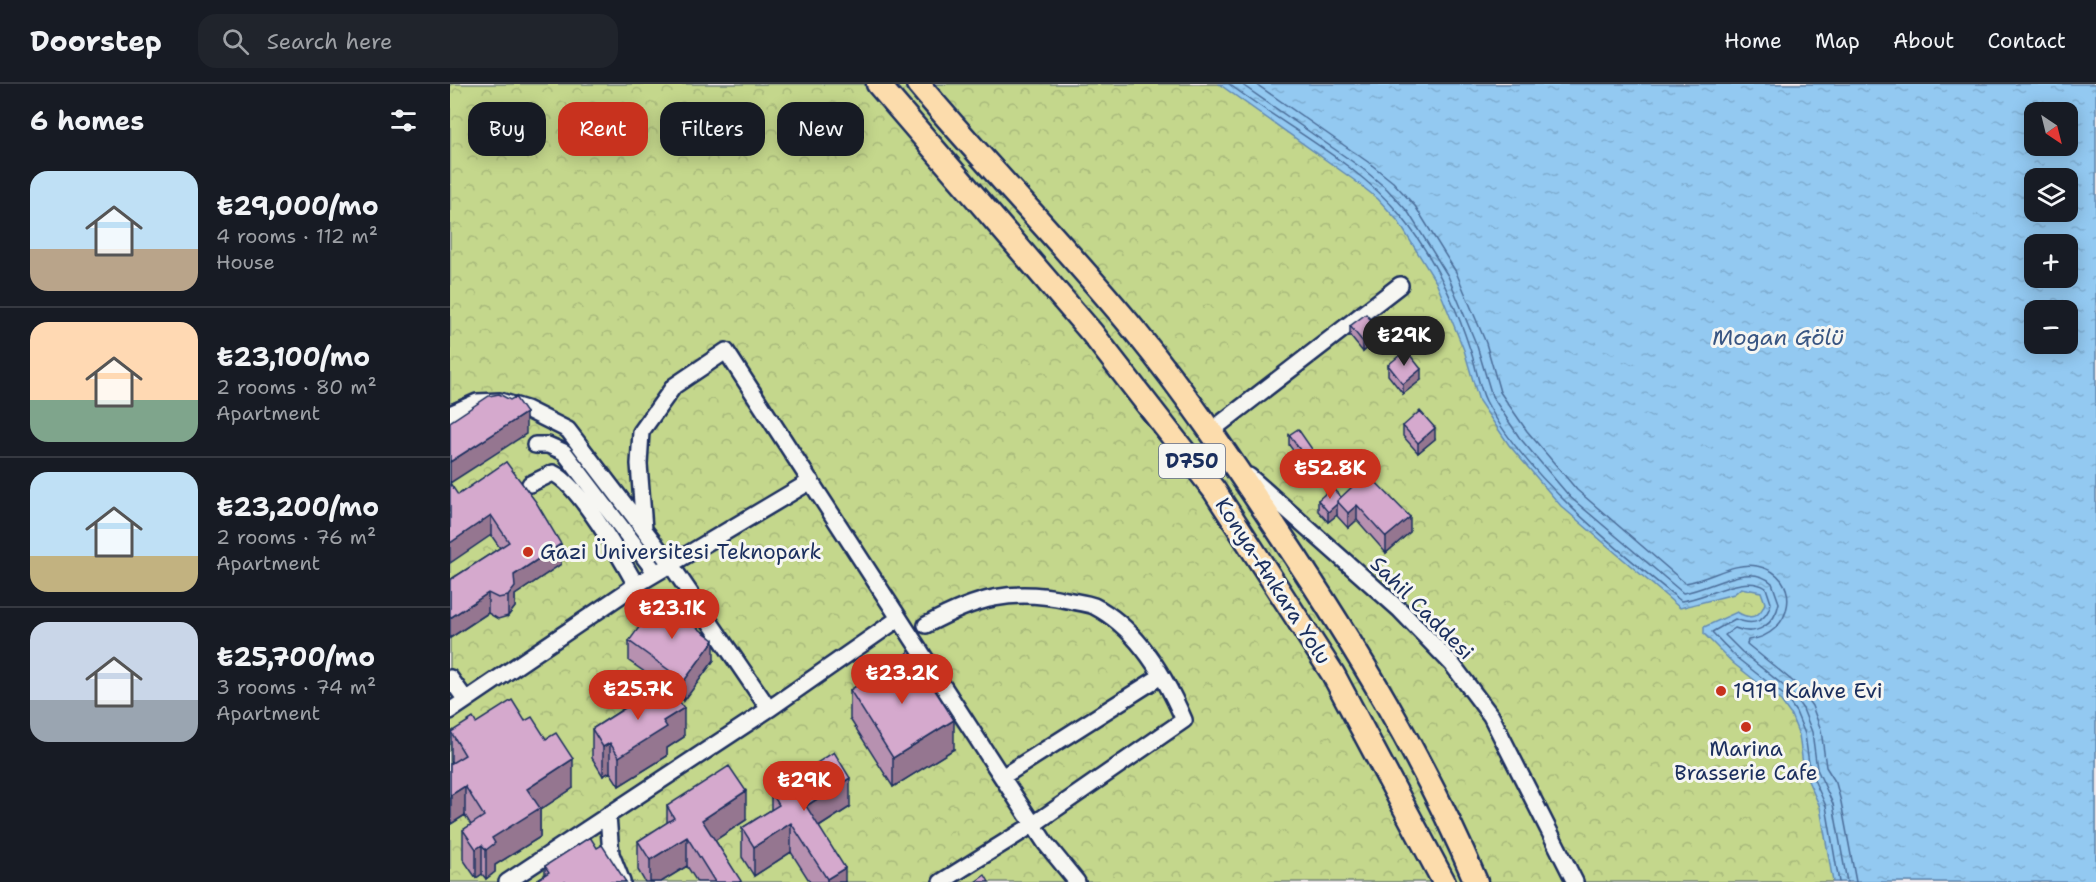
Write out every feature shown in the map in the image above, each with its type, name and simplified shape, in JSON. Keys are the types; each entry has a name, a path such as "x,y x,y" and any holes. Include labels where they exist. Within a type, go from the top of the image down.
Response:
{"highway":[{"name":"Konya-Ankara Yolu","path":"878,84 1092,333 1214,490 1333,674 1444,882"},
{"name":"D750","path":"918,84 963,138 1056,237 1135,330 1211,431 1339,620 1388,704 1420,765 1476,882"}],"street":[{"path":"1211,431 1400,285"},
{"path":"644,529 639,464 641,432 674,386 726,351 1046,844 1077,882"},
{"path":"450,414 477,402 500,401 526,409 568,430 671,565 769,709"},
{"path":"535,445 548,446 564,452 656,573"},
{"name":"Sahil Caddesi","path":"1231,460 1401,610 1452,664 1491,716 1575,882"},
{"path":"530,484 553,473 561,477 622,559 636,585"},
{"path":"450,711 636,585 811,481"},
{"path":"926,625 964,604 1015,594 1052,597 1094,606 1132,635 1172,691 1184,720 1034,824 941,882"},
{"path":"507,882 769,709 898,619"},
{"path":"1002,777 1161,676"},
{"path":"450,678 466,700"},
{"path":"608,815 610,854 622,882"}],"green space":[{"path":"450,84 2096,84 2096,882 450,882"}],"water":[{"name":"Mogan Gölü","path":"1219,84 2096,84 2096,882 1833,882 1820,807 1804,772 1799,735 1791,715 1781,701 1733,663 1704,634 1704,627 1737,612 1750,617 1757,615 1765,603 1761,592 1741,588 1734,594 1680,608 1561,506 1509,445 1479,401 1464,350 1436,282 1398,221 1378,199"}],"building":[{"path":"1366,314 1378,329 1363,342 1350,326"},
{"path":"1406,350 1421,369 1403,384 1388,365"},
{"path":"499,394 510,400 515,397 526,413 450,462 450,422 489,396"},
{"path":"1420,411 1435,428 1418,443 1403,426"},
{"path":"1298,429 1314,452 1306,458 1289,435"},
{"path":"506,462 536,502 561,544 514,575 515,587 508,596 498,598 488,593 450,618 450,580 509,542 491,515 450,543 450,483 458,495"},
{"path":"1367,473 1410,517 1386,537 1357,505 1348,513 1337,501"},
{"path":"1332,488 1341,497 1328,512 1318,500"},
{"path":"659,600 714,640 684,681 629,641"},
{"path":"910,651 954,720 893,758 850,690"},
{"path":"663,684 669,694 673,692 684,708 663,721 667,727 619,757 610,743 603,747 592,729"},
{"path":"512,700 525,721 532,717 546,739 556,733 573,759 527,789 540,808 492,838 495,843 486,850 482,845 476,849 463,830 484,816 465,786 450,794 450,764 465,755 451,732 473,718 476,723"},
{"path":"834,752 850,778 806,806 845,868 827,879 791,823 754,847 742,828 779,805 771,792"},
{"path":"729,766 746,791 702,820 741,881 715,882 687,837 650,860 638,841 674,818 667,806"},
{"path":"590,837 597,848 602,845 626,882 539,882 538,879 549,872 545,866"},
{"path":"985,875 989,882 975,882"}],"place":[{"name":"Gazi Üniversitesi Teknopark","path":"528,552"},
{"name":"1919 Kahve Evi","path":"1721,691"},
{"name":"Marina Brasserie Cafe","path":"1746,727"}]}
